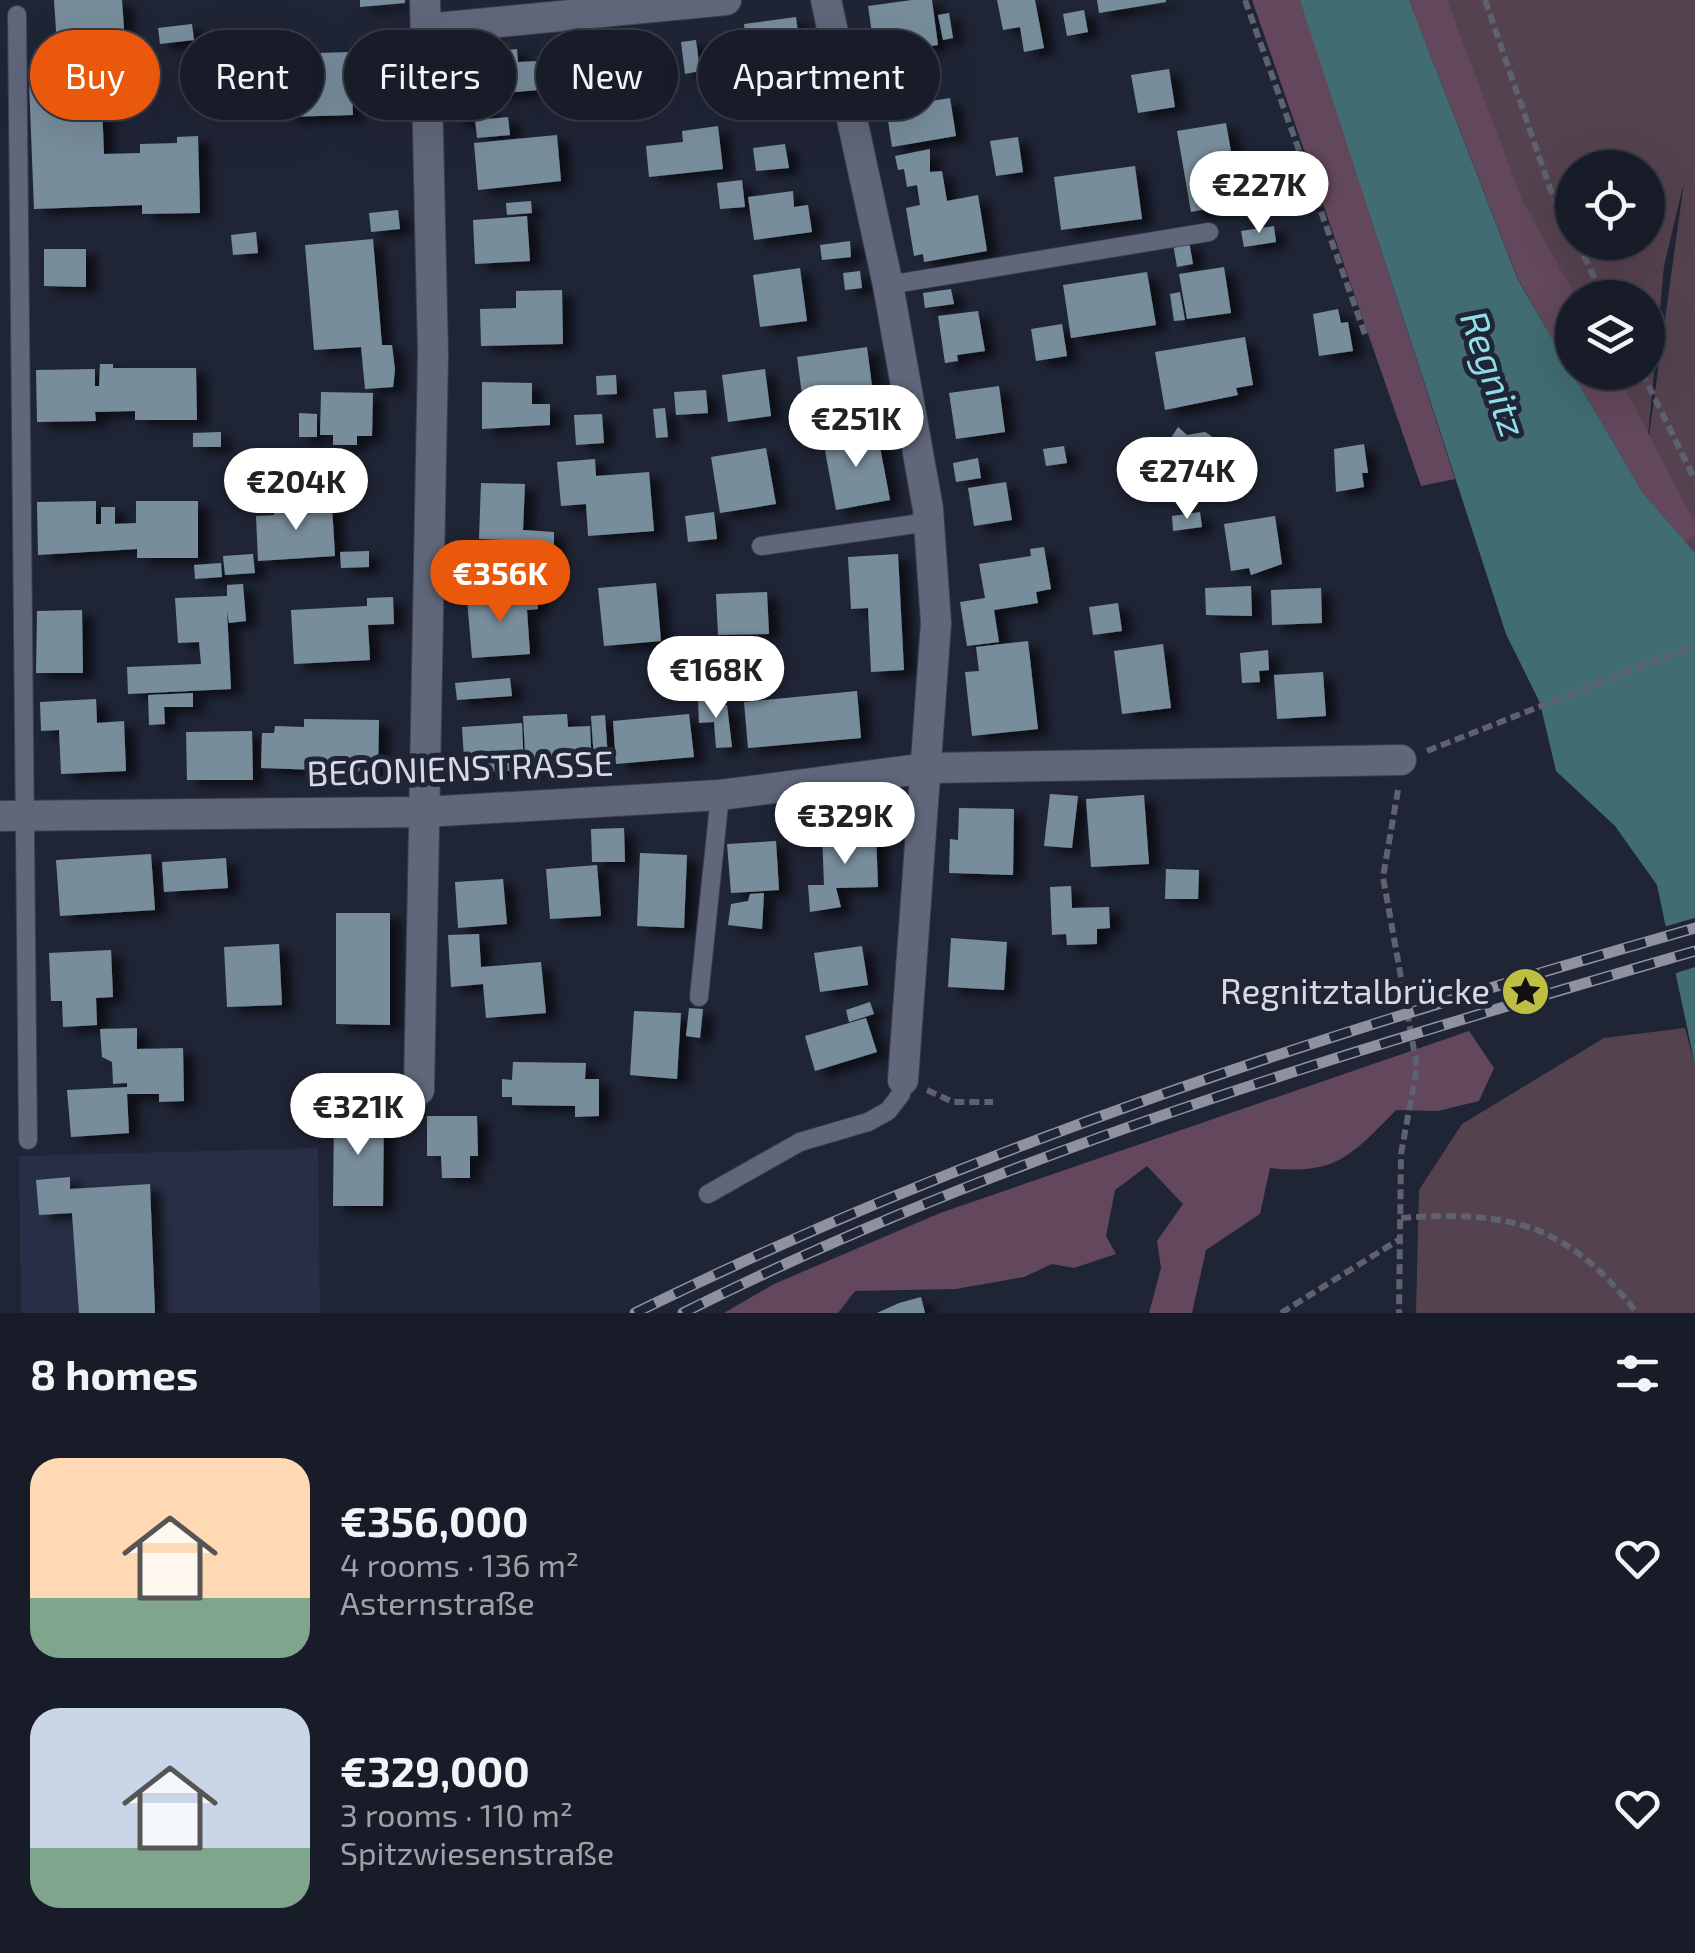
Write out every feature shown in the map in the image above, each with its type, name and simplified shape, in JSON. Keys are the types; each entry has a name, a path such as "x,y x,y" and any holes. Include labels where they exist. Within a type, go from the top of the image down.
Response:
{"street":[{"path":"419,1090 433,354 426,14 726,0"},
{"path":"826,0 888,285 929,522 936,623 903,1080"},
{"name":"BEGONIENSTRASSE","path":"11,814 424,812 720,795 928,768 1401,760"}],"lane":[{"path":"17,15 11,814 28,1140"},
{"path":"888,285 1209,232"},
{"path":"760,546 929,522"},
{"path":"699,996 720,795"},
{"path":"708,1194 800,1142 868,1122 888,1111 901,1094 903,1080"}],"path":[{"path":"1245,0 1366,337"},
{"path":"1485,0 1555,198"},
{"path":"1651,390 1694,477"},
{"path":"1459,740 1695,645"},
{"path":"1399,1313 1401,1154 1417,1067 1382,878 1401,760"},
{"path":"903,1080 953,1102 994,1102"},
{"path":"1401,1218 1467,1215 1510,1221 1559,1237 1610,1278 1637,1313"},
{"path":"1281,1313 1400,1238"}],"shaded area":[{"path":"1252,0 1301,0 1455,479 1421,486"},
{"path":"1409,0 1695,0 1695,553 1643,493 1583,390 1652,390 1646,457 1655,390 1665,390 1665,320 1684,182 1663,280 1555,280 1555,343 1518,280"},
{"path":"1409,0 1447,0 1523,202 1567,280 1555,280 1555,342 1519,280"},
{"path":"1583,390 1626,390 1695,524 1695,535 1685,542 1643,493"},
{"path":"1685,1028 1695,1065 1695,1313 1416,1313 1419,1190 1462,1124 1604,1038"},
{"path":"1469,1031 1494,1068 1479,1101 1438,1111 1396,1110 1355,1150 1328,1165 1293,1170 1270,1168 1260,1214 1206,1250 1192,1313 1149,1313 1161,1268 1157,1241 1183,1204 1147,1166 1115,1190 1106,1236 1116,1254 1074,1268 1052,1264 1024,1277 956,1289 855,1291 838,1313 724,1313 774,1284 940,1213"},
{"path":"318,1148 320,1313 21,1313 19,1156"}],"water":[{"name":"Regnitz","path":"1300,0 1409,0 1518,280 1555,343 1555,390 1583,390 1643,493 1695,553 1695,1065 1657,885 1615,826 1556,771 1540,703 1506,634"}],"pier":[{"path":"1695,918 1695,967 1670,975 1660,928"}],"building":[{"path":"54,0 122,0 124,30 56,30"},
{"path":"360,0 405,0 405,3 360,7"},
{"path":"932,0 936,30 872,30 868,6"},
{"path":"997,0 1035,0 1044,48 1024,52 1020,27 1003,30"},
{"path":"1097,0 1166,0 1166,2 1099,13"},
{"path":"1084,10 1088,32 1067,36 1063,14"},
{"path":"949,13 953,38 943,40 938,15"},
{"path":"796,17 798,30 745,30 744,24"},
{"path":"192,24 193,30 180,30 180,42 160,44 158,28"},
{"path":"696,40 698,71 685,74 681,42"},
{"path":"516,49 518,62 536,61 536,90 516,92"},
{"path":"344,52 344,115 324,116 324,53"},
{"path":"1169,69 1175,107 1138,113 1131,75"},
{"path":"950,98 956,136 892,147 888,120 940,120 940,100"},
{"path":"30,120 103,120 104,154 140,153 140,144 177,143 177,137 198,136 200,213 142,214 142,205 34,209"},
{"path":"475,120 508,120 510,135 477,138"},
{"path":"1226,123 1240,203 1191,212 1177,131"},
{"path":"718,126 723,169 649,177 646,146 683,142 682,131"},
{"path":"557,135 561,181 478,190 474,143"},
{"path":"1018,137 1023,172 996,176 990,141"},
{"path":"785,144 789,168 756,171 753,148"},
{"path":"930,149 930,172 942,171 947,201 978,195 987,251 924,262 923,254 914,256 906,208 920,205 917,185 907,187 904,169 898,170 895,156"},
{"path":"1135,166 1142,219 1061,230 1054,177"},
{"path":"742,180 745,207 720,209 717,183"},
{"path":"793,191 794,207 808,205 812,232 754,240 748,197"},
{"path":"531,201 532,213 507,215 506,203"},
{"path":"398,210 400,229 371,232 369,213"},
{"path":"527,216 530,261 475,264 473,220"},
{"path":"1274,226 1276,242 1244,247 1241,231"},
{"path":"256,232 258,253 233,255 231,235"},
{"path":"373,239 382,345 392,345 395,370 393,387 365,389 361,347 314,350 305,245"},
{"path":"850,241 851,257 822,260 820,245"},
{"path":"1189,241 1193,264 1177,267 1173,244"},
{"path":"44,249 86,249 86,287 44,286"},
{"path":"1224,267 1231,313 1187,319 1179,274"},
{"path":"800,268 807,321 760,327 753,275"},
{"path":"860,271 862,288 845,290 843,273"},
{"path":"1147,272 1156,325 1071,338 1063,285"},
{"path":"951,289 954,304 925,308 923,293"},
{"path":"562,290 563,344 481,346 480,309 516,308 516,291"},
{"path":"1180,292 1185,320 1174,321 1170,294"},
{"path":"1338,309 1341,323 1348,322 1353,351 1319,356 1313,314"},
{"path":"978,311 985,351 957,355 958,361 945,363 938,316"},
{"path":"1062,324 1067,356 1036,361 1031,329"},
{"path":"1245,337 1253,385 1236,388 1238,395 1165,410 1155,352"},
{"path":"867,347 874,401 804,410 797,357"},
{"path":"100,364 113,364 113,368 196,368 197,420 135,420 135,411 95,412 96,421 37,422 36,370 95,369 95,386 99,386"},
{"path":"765,369 771,416 728,422 722,375"},
{"path":"616,375 617,394 597,395 596,376"},
{"path":"482,382 532,383 532,404 550,404 550,425 482,429"},
{"path":"999,386 1005,432 956,439 949,393"},
{"path":"706,390 708,413 676,415 674,392"},
{"path":"321,392 373,393 372,436 357,436 357,445 333,445 333,435 320,435"},
{"path":"665,408 668,437 656,438 653,409"},
{"path":"299,413 317,414 317,437 299,437"},
{"path":"602,414 604,443 576,445 574,415"},
{"path":"1178,427 1187,435 1205,432 1237,453 1212,486 1170,492 1161,439 1171,438"},
{"path":"877,431 890,500 836,510 823,440"},
{"path":"221,432 221,447 193,447 193,433"},
{"path":"1364,444 1368,473 1362,473 1364,487 1336,492 1334,449"},
{"path":"1064,446 1067,463 1046,466 1043,449"},
{"path":"766,448 776,504 720,513 711,457"},
{"path":"978,458 981,478 956,482 953,463"},
{"path":"595,459 596,476 649,472 654,531 588,536 586,504 561,506 557,462"},
{"path":"1006,482 1012,520 974,526 968,488"},
{"path":"481,483 525,484 523,530 554,532 554,554 524,558 524,541 479,539"},
{"path":"96,501 96,524 101,524 101,507 115,507 115,524 136,523 136,501 198,501 198,558 137,558 137,549 38,555 37,502"},
{"path":"332,505 335,556 258,561 256,516 274,515 274,508"},
{"path":"714,512 717,539 688,542 685,516"},
{"path":"1200,512 1202,527 1173,531 1172,516"},
{"path":"1275,516 1282,564 1251,575 1249,568 1231,571 1224,524"},
{"path":"1044,547 1051,589 1036,592 1038,603 994,610 999,642 967,646 960,602 985,598 979,564 1031,556 1030,549"},
{"path":"369,551 369,567 341,568 340,552"},
{"path":"253,554 255,573 225,575 223,556"},
{"path":"898,554 904,670 871,672 868,608 851,609 848,557"},
{"path":"221,563 222,577 195,579 194,565"},
{"path":"656,583 661,641 604,646 598,588"},
{"path":"243,584 246,621 229,623 227,611 231,689 128,694 127,667 201,664 199,642 178,643 175,598 227,596 227,585"},
{"path":"1251,586 1252,616 1206,615 1205,588"},
{"path":"1321,588 1322,623 1272,625 1271,590"},
{"path":"767,592 769,634 718,635 716,594"},
{"path":"537,593 538,609 527,610 530,654 472,658 467,599"},
{"path":"393,597 394,624 368,625 370,660 294,664 291,610 367,606 367,598"},
{"path":"1118,603 1122,631 1093,635 1089,607"},
{"path":"82,610 83,673 36,673 37,611"},
{"path":"1028,641 1038,729 972,736 965,672 979,671 976,647"},
{"path":"1163,644 1171,708 1122,714 1114,651"},
{"path":"1268,650 1269,670 1259,671 1260,682 1242,683 1240,653"},
{"path":"1323,672 1326,716 1277,719 1274,675"},
{"path":"510,678 512,696 457,700 455,683"},
{"path":"857,691 861,738 748,748 744,702"},
{"path":"193,693 193,707 164,707 165,724 149,725 148,695"},
{"path":"96,699 97,723 124,721 126,771 61,774 59,730 41,731 40,702"},
{"path":"712,699 712,705 727,705 732,747 716,748 714,722 699,723 698,700"},
{"path":"567,714 568,727 590,726 592,765 526,770 523,716"},
{"path":"689,714 694,757 616,764 613,721"},
{"path":"605,715 608,759 594,760 591,716"},
{"path":"304,719 379,720 378,772 261,768 262,733 274,733 275,726 304,727"},
{"path":"522,723 524,770 465,774 462,727"},
{"path":"252,731 253,780 187,780 186,732"},
{"path":"1050,794 1078,796 1072,848 1044,846"},
{"path":"1144,795 1149,864 1091,867 1086,799"},
{"path":"959,808 1014,809 1013,875 949,873 950,839 958,840"},
{"path":"624,828 625,862 592,862 591,829"},
{"path":"876,832 878,887 836,888 841,907 810,912 808,885 824,885 822,833"},
{"path":"776,841 779,890 731,893 727,844"},
{"path":"640,853 687,855 684,928 637,926"},
{"path":"151,854 155,910 60,916 56,860"},
{"path":"226,858 228,888 164,892 162,862"},
{"path":"597,865 601,916 550,919 546,869"},
{"path":"1166,869 1199,870 1198,899 1165,899"},
{"path":"503,879 507,924 458,928 455,882"},
{"path":"1071,886 1072,908 1109,907 1110,928 1097,929 1097,944 1067,945 1066,934 1052,935 1050,887"},
{"path":"764,893 762,929 728,925 731,904 748,901 750,894"},
{"path":"336,913 390,913 390,1025 336,1024"},
{"path":"479,934 481,967 541,962 546,1013 486,1018 483,984 451,987 448,935"},
{"path":"951,938 1007,942 1004,990 948,987"},
{"path":"279,944 282,1005 227,1007 224,947"},
{"path":"862,946 868,985 820,992 814,953"},
{"path":"111,950 113,997 96,998 97,1025 63,1027 62,1001 51,1001 49,953"},
{"path":"870,1002 874,1014 849,1022 846,1010"},
{"path":"689,1008 703,1009 700,1038 686,1036"},
{"path":"634,1011 681,1013 677,1079 630,1075"},
{"path":"866,1018 877,1052 815,1071 805,1036"},
{"path":"137,1028 137,1049 183,1048 184,1101 159,1102 159,1094 127,1094 129,1133 71,1137 67,1090 127,1087 127,1083 113,1084 112,1062 102,1057 100,1029"},
{"path":"513,1062 586,1063 585,1079 599,1079 599,1116 575,1117 575,1106 512,1105 512,1097 502,1097 502,1079 512,1080"},
{"path":"313,1092 342,1092 342,1106 326,1106 327,1123 313,1123"},
{"path":"334,1110 384,1111 383,1206 333,1206"},
{"path":"427,1116 477,1116 478,1156 470,1156 470,1178 442,1178 441,1156 427,1156"},
{"path":"70,1177 70,1189 150,1184 155,1313 79,1313 72,1213 39,1215 36,1180"},
{"path":"921,1297 925,1313 877,1313 899,1303"}],"railway":[{"path":"635,1313 893,1197 1156,1096 1424,1008 1695,928"},
{"path":"683,1313 805,1255 1054,1154 1308,1067 1695,951"}],"place":[{"name":"Regnitztalbrücke","path":"1525,992"}]}
